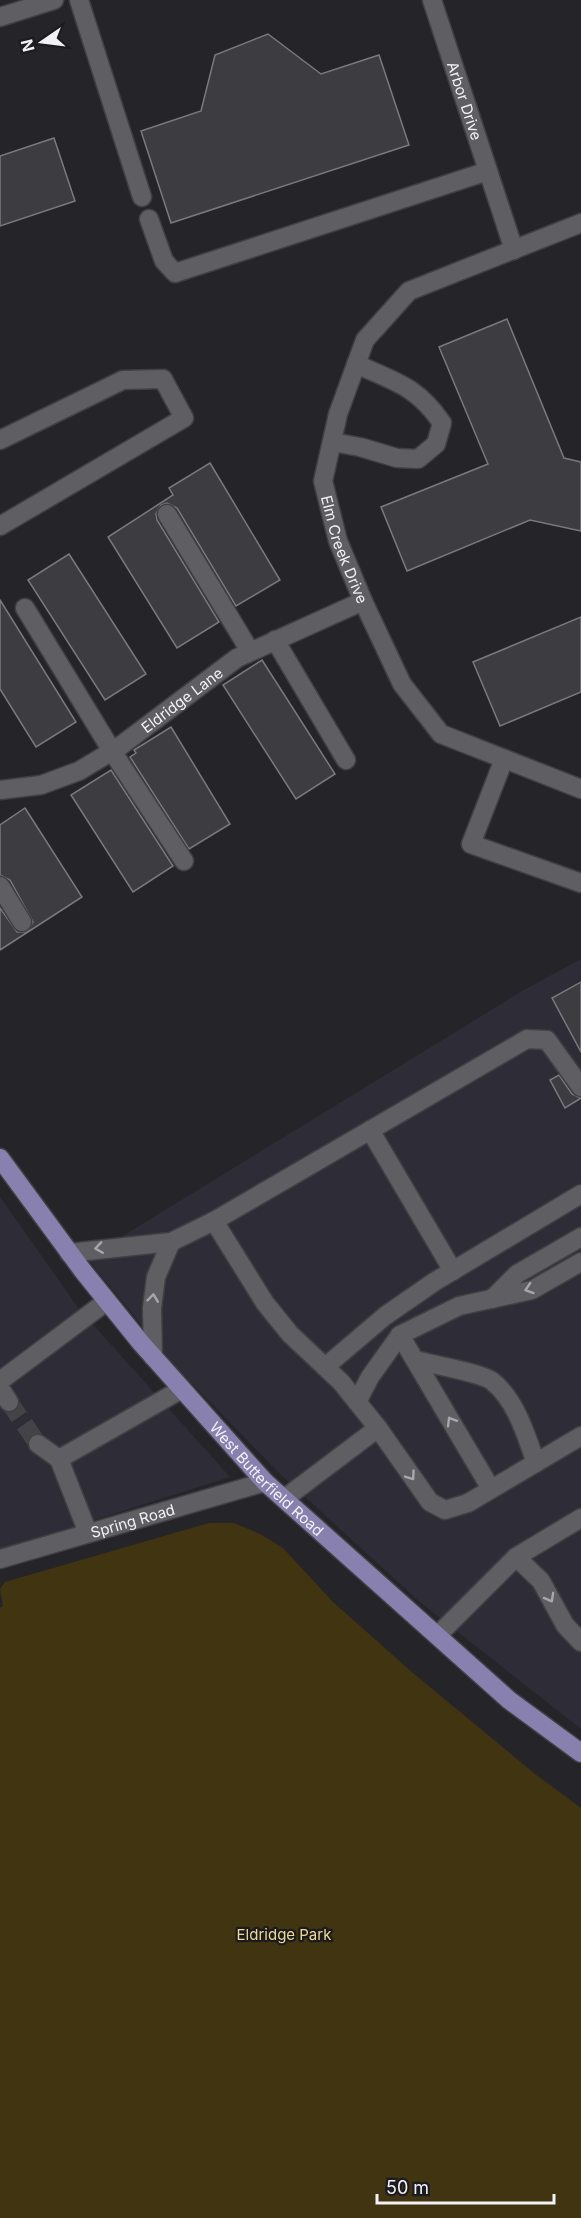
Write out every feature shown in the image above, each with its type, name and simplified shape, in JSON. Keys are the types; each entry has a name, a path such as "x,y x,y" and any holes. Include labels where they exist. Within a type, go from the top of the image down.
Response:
{"main road":[{"name":"West Butterfield Road","path":"0,1158 6,1177 107,1301 153,1357 265,1482 510,1700 581,1753"}],"street":[{"path":"0,17 54,0"},
{"path":"79,0 142,197"},
{"name":"Arbor Drive","path":"432,0 514,250"},
{"path":"149,219 164,261 175,273 488,171"},
{"name":"Elm Creek Drive","path":"581,223 410,291 365,340 338,414 323,481 338,541 363,601 402,684 441,734 581,789"},
{"path":"332,442 360,447 397,458 418,459 436,444 442,423 430,405 411,388 356,364"},
{"path":"0,440 123,380 163,379 184,418 0,526"},
{"path":"167,514 250,651"},
{"name":"Eldridge Lane","path":"0,790 41,785 79,771 112,751 201,682 250,651 363,601"},
{"path":"25,608 112,751 184,861"},
{"path":"275,640 346,760"},
{"path":"504,759 471,844 581,883"},
{"path":"0,886 22,922"},
{"path":"69,1253 171,1242 214,1221 527,1039 547,1040 581,1087"},
{"path":"370,1130 453,1271"},
{"path":"325,1366 385,1317 453,1271 581,1194"},
{"path":"214,1221 265,1303 290,1334 325,1366 357,1402 430,1502 445,1510 468,1503 581,1436"},
{"path":"492,1299 517,1274 581,1237"},
{"path":"153,1357 152,1308 156,1277 171,1242"},
{"path":"357,1402 370,1377 400,1335 459,1306 532,1290 581,1263"},
{"path":"0,1381 107,1301"},
{"path":"400,1335 491,1489"},
{"path":"415,1360 490,1379 508,1398 525,1432 536,1463"},
{"path":"59,1459 182,1389"},
{"path":"284,1499 378,1428"},
{"path":"38,1444 59,1459 88,1533"},
{"name":"Spring Road","path":"0,1559 265,1482"},
{"path":"438,1635 516,1557 581,1518"},
{"path":"516,1557 541,1581 565,1625 581,1642"}],"shaded area":[{"path":"581,959 581,1729 421,1603 279,1473 175,1366 87,1258 524,990"},
{"path":"0,1197 79,1309 230,1477 0,1550"}],"green space":[{"name":"Eldridge Park","path":"209,1523 234,1523 260,1534 283,1548 333,1602 413,1673 535,1774 581,1808 581,2218 0,2218 0,1608 3,1606 0,1589 5,1582"}],"building":[{"path":"268,34 321,74 379,55 409,145 171,223 141,131 201,111 215,55"},
{"path":"54,138 75,201 0,226 0,156"},
{"path":"507,319 564,458 581,462 581,531 530,520 407,571 381,507 488,464 439,347"},
{"path":"210,463 280,580 236,606 177,508 167,503 161,505 156,514 157,520 219,622 177,648 108,537 173,495 169,488"},
{"path":"69,554 146,674 105,700 28,580"},
{"path":"0,600 76,722 36,747 0,689"},
{"path":"581,617 581,692 500,726 473,662"},
{"path":"262,660 335,774 296,799 223,685"},
{"path":"171,727 230,824 189,849 130,757 136,753 134,750"},
{"path":"111,770 173,866 133,892 71,795"},
{"path":"25,808 82,897 0,950 0,908 17,932 27,932 33,922 10,880 0,875 0,825"},
{"path":"581,982 581,1052 552,998"},
{"path":"559,1075 572,1094 581,1098 565,1108 550,1080"}],"tunnel":[{"path":"9,1402 38,1444"}]}
